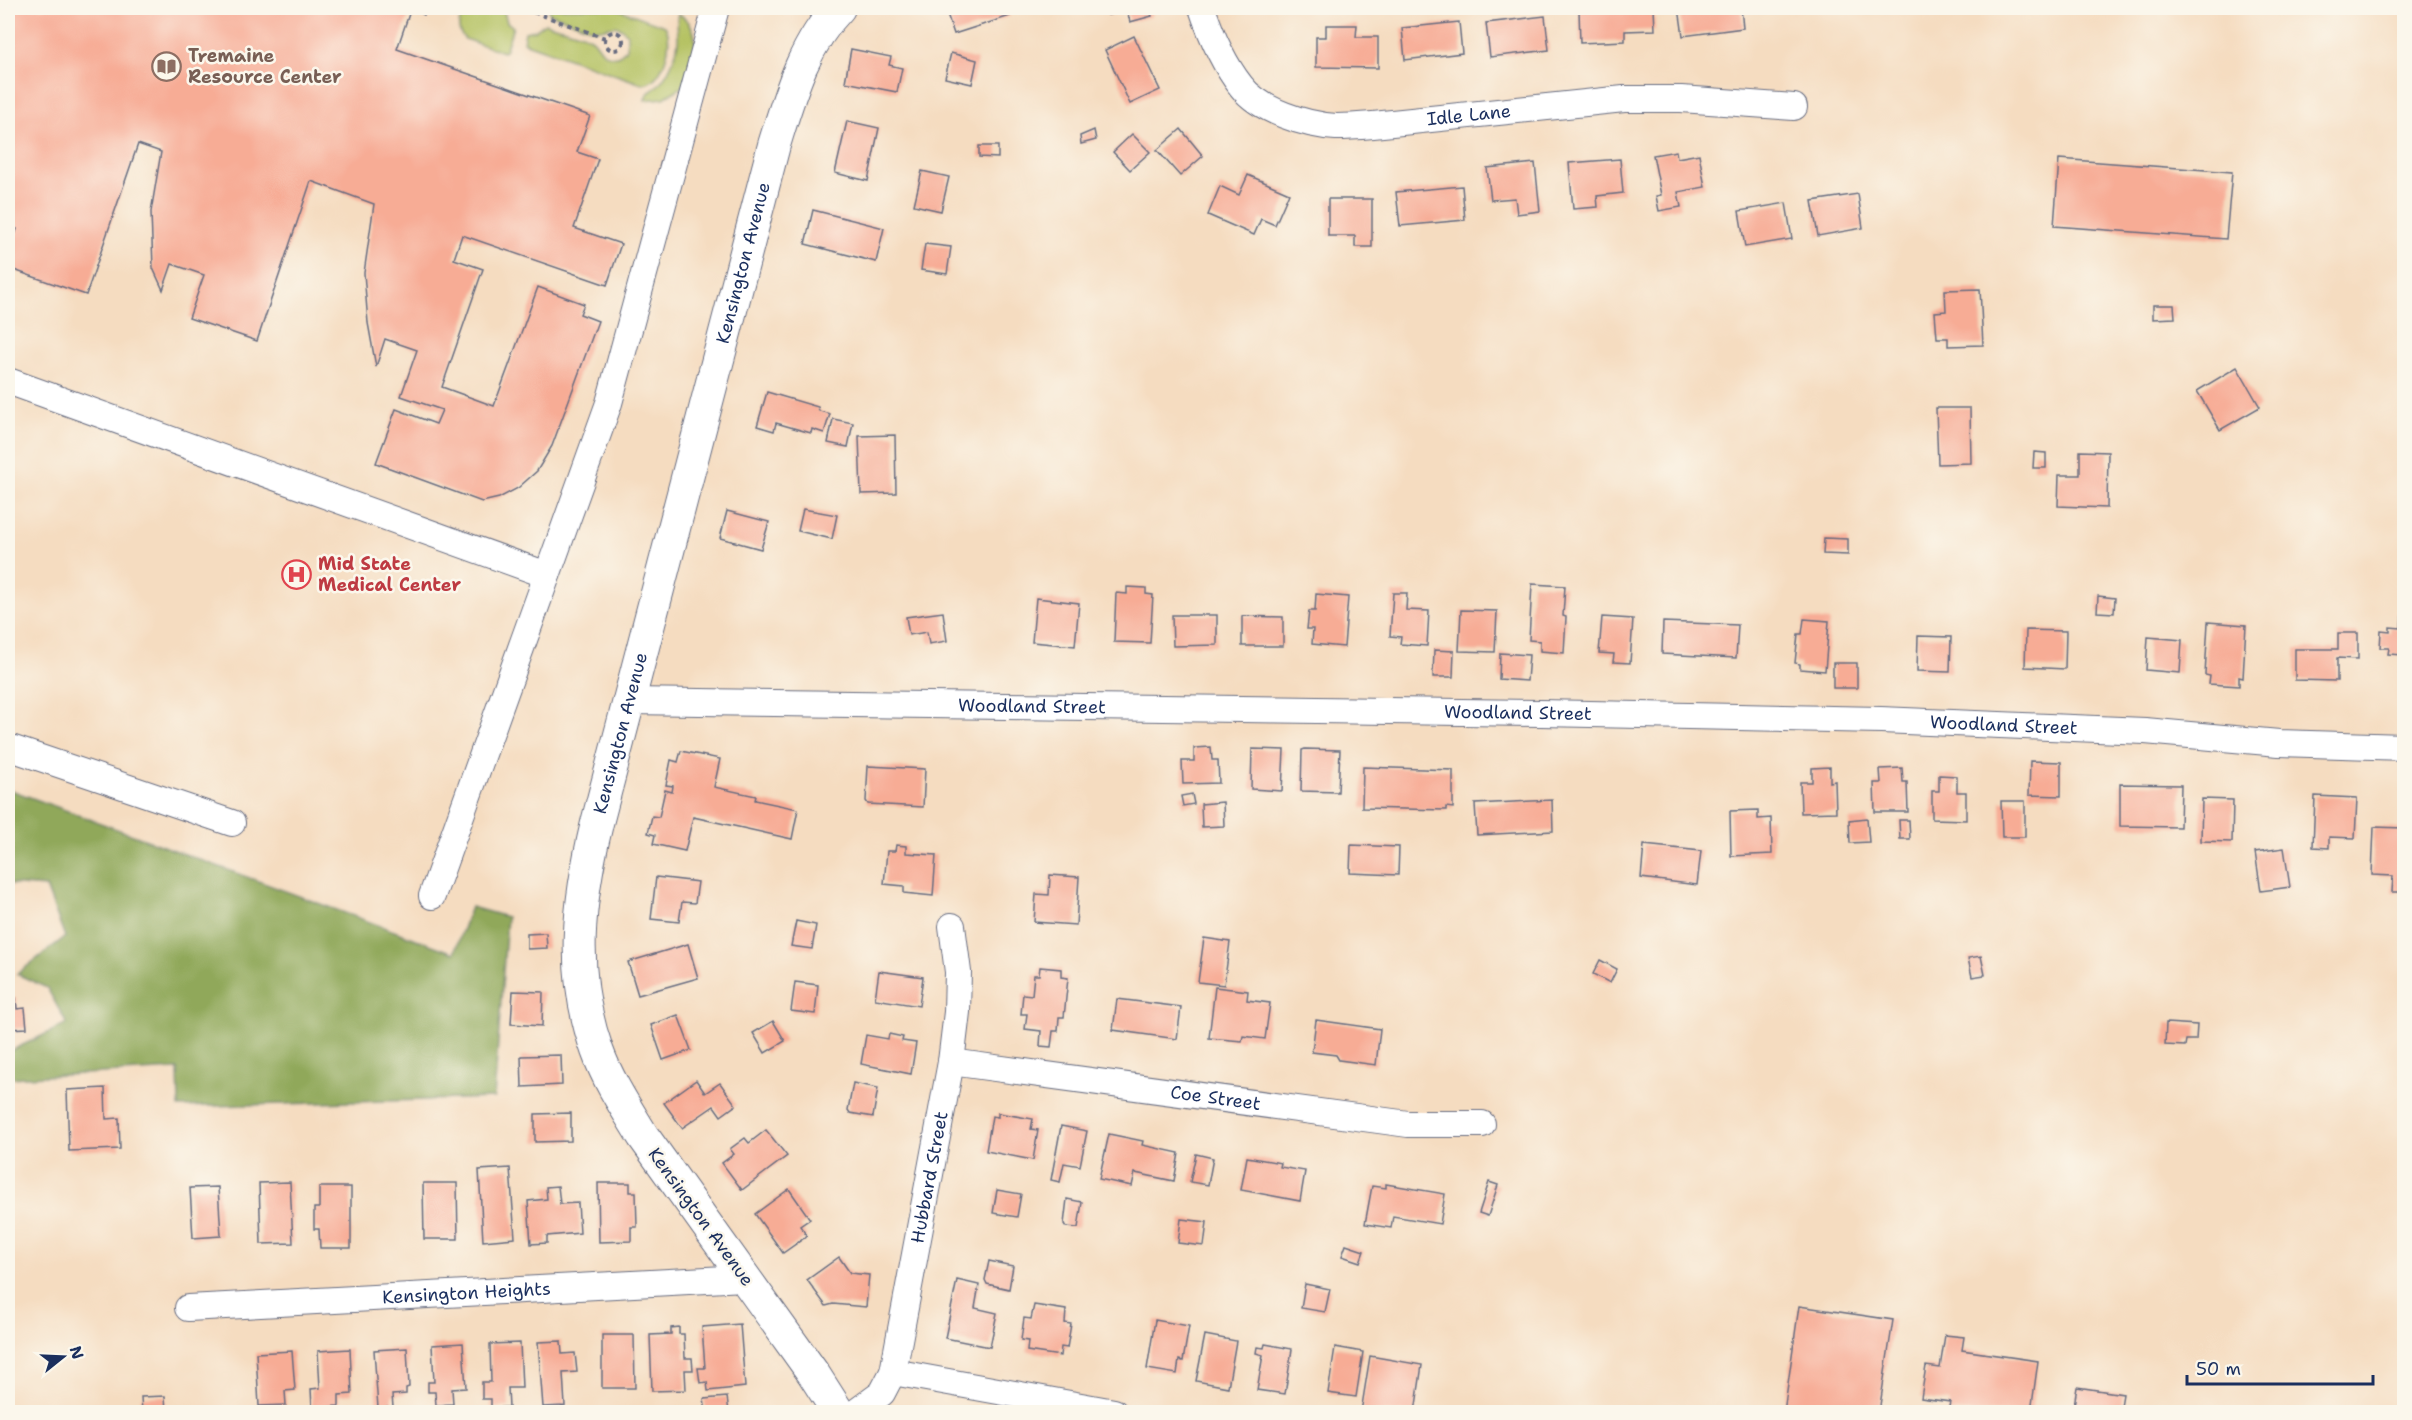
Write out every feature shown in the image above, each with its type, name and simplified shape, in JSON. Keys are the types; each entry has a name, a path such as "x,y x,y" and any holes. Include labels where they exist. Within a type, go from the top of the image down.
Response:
{"main road":[{"name":"Kensington Avenue","path":"838,1413 813,1373 642,1136 618,1095 598,1052 585,1012 579,967 579,917 585,871 774,146 791,92 808,52 839,8"}],"street":[{"path":"432,896 609,403 714,8"},
{"name":"Idle Lane","path":"1202,8 1224,59 1242,88 1266,106 1298,121 1336,127 1373,125 1624,99 1681,99 1794,107"},
{"path":"8,381 548,575"},
{"name":"Woodland Street","path":"628,701 1541,713 1881,720 2145,731 2279,743 2404,747"},
{"path":"8,747 232,823"},
{"name":"Hubbard Street","path":"856,1413 882,1393 893,1372 951,1062 957,1012 958,972 952,926"},
{"name":"Coe Street","path":"951,1062 1408,1124 1482,1124"},
{"name":"Kensington Heights","path":"188,1308 744,1278"},
{"path":"893,1372 1114,1413"}],"path":[{"path":"525,9 605,38"},
{"path":"615,31 622,37 623,43 619,48 610,50 604,43 605,38 609,32 615,31"}],"green space":[{"path":"465,8 503,8 507,22 513,27 505,51 465,39 459,28"},
{"path":"549,8 615,8 665,26 669,41 661,70 656,77 642,84 523,42 525,32 535,30 545,23 591,38 607,55 618,56 627,48 627,34 619,27 593,29 549,13"},
{"path":"679,14 688,21 695,38 692,57 682,87 664,98 645,100 647,94 659,84 671,65 678,42"},
{"path":"8,789 454,953 471,907 507,917 494,1098 179,1107 178,1069 8,1078 8,1052 67,1024 47,988 17,974 65,937 46,887 8,884"}],"building":[{"path":"8,8 411,8 397,49 590,116 577,152 598,159 574,228 621,244 607,285 462,235 454,259 483,269 442,387 494,406 538,287 584,304 580,314 598,321 552,446 537,471 518,488 499,498 482,502 376,463 396,409 436,424 442,410 401,396 417,350 385,339 376,367 368,323 364,273 374,204 311,181 257,341 189,318 204,275 172,264 163,290 153,268 151,212 161,152 138,144 86,295 8,268 8,257 17,229 8,226"},
{"path":"411,8 428,8 424,15"},
{"path":"945,8 1007,8 1010,16 954,34"},
{"path":"1106,8 1149,8 1152,16 1130,22 1127,10 1108,15"},
{"path":"1654,8 1655,30 1625,31 1625,41 1580,43 1579,9"},
{"path":"1679,8 1741,8 1743,28 1683,36"},
{"path":"1545,16 1549,50 1490,57 1486,23"},
{"path":"1459,22 1462,53 1405,60 1402,28"},
{"path":"1326,25 1357,25 1356,37 1378,37 1378,68 1316,67 1316,37 1326,37"},
{"path":"1134,36 1160,90 1130,104 1105,50"},
{"path":"851,49 891,57 889,65 902,68 897,92 845,82"},
{"path":"951,53 977,60 972,84 945,78"},
{"path":"847,121 879,128 868,181 835,173"},
{"path":"1181,129 1203,156 1180,176 1157,150"},
{"path":"1094,130 1096,140 1081,144 1080,136"},
{"path":"1132,134 1150,152 1130,170 1113,152"},
{"path":"979,146 998,146 998,158 979,157"},
{"path":"1676,151 1677,158 1699,154 1705,187 1678,192 1681,207 1659,211 1656,196 1661,195 1653,155"},
{"path":"1620,159 1623,193 1597,196 1598,207 1573,209 1569,163"},
{"path":"2059,159 2232,172 2226,239 2054,226"},
{"path":"1535,163 1540,211 1517,214 1515,198 1491,200 1487,168"},
{"path":"922,171 949,177 941,211 914,205"},
{"path":"1248,175 1289,193 1275,225 1261,219 1254,235 1208,215 1220,186 1239,195"},
{"path":"1462,186 1465,220 1400,226 1396,192"},
{"path":"1858,194 1863,228 1818,236 1812,201"},
{"path":"1328,199 1372,199 1372,247 1355,247 1355,236 1328,236"},
{"path":"1786,203 1792,239 1745,247 1739,211"},
{"path":"813,210 884,228 876,262 805,244"},
{"path":"925,244 951,247 947,274 921,270"},
{"path":"1980,289 1983,345 1948,346 1948,338 1937,338 1935,312 1946,311 1945,290"},
{"path":"2153,305 2174,305 2175,318 2153,319"},
{"path":"2237,367 2260,407 2220,430 2197,391"},
{"path":"767,392 818,407 819,411 830,414 824,433 812,429 811,433 776,423 774,431 757,426"},
{"path":"1936,408 1970,408 1971,463 1938,464"},
{"path":"833,419 853,423 848,447 828,443"},
{"path":"895,435 896,493 861,494 859,436"},
{"path":"2080,451 2108,452 2107,508 2058,506 2059,475 2080,475"},
{"path":"2034,452 2046,453 2046,468 2033,468"},
{"path":"803,509 837,515 832,539 798,531"},
{"path":"727,511 769,522 761,549 720,538"},
{"path":"1824,538 1848,539 1848,555 1823,554"},
{"path":"1532,584 1565,586 1564,653 1540,651 1540,641 1529,640"},
{"path":"1127,587 1146,588 1146,594 1153,595 1150,643 1114,642 1116,593 1127,594"},
{"path":"1393,593 1407,593 1406,610 1429,611 1427,646 1400,644 1401,637 1390,636"},
{"path":"1316,594 1348,597 1344,647 1312,644 1313,629 1307,629 1309,611 1315,611"},
{"path":"2098,596 2115,598 2114,613 2097,612"},
{"path":"1036,598 1079,603 1075,646 1032,642"},
{"path":"1461,610 1497,611 1495,652 1459,651"},
{"path":"2402,610 2404,611 2404,655 2388,654 2389,648 2380,648 2381,631 2390,632 2390,627 2401,628"},
{"path":"943,612 947,641 929,644 927,632 909,635 906,617"},
{"path":"1172,615 1217,615 1217,645 1173,646"},
{"path":"1242,616 1283,617 1283,646 1242,646"},
{"path":"1602,617 1633,619 1630,663 1613,662 1614,654 1599,653"},
{"path":"1804,619 1829,621 1825,671 1800,669 1800,664 1795,663 1798,634 1802,634"},
{"path":"1663,622 1738,625 1736,658 1662,654"},
{"path":"2208,622 2246,625 2243,678 2239,677 2239,686 2209,684 2210,676 2205,675"},
{"path":"2026,630 2066,631 2065,669 2025,667"},
{"path":"2338,633 2358,633 2358,659 2337,658 2337,681 2295,680 2295,649 2338,649"},
{"path":"1918,636 1951,637 1950,672 1917,671"},
{"path":"2148,637 2182,640 2180,673 2146,670"},
{"path":"1434,650 1454,651 1453,677 1433,677"},
{"path":"1500,653 1529,655 1527,681 1499,679"},
{"path":"1833,663 1857,663 1857,688 1833,688"},
{"path":"1211,747 1212,760 1218,760 1219,783 1183,784 1182,761 1194,761 1194,748"},
{"path":"1252,749 1284,750 1282,791 1251,789"},
{"path":"1302,750 1340,750 1338,792 1301,791"},
{"path":"681,751 720,759 714,787 756,796 755,800 798,809 792,839 693,817 685,851 653,844 655,835 648,833 652,816 659,817 665,790 672,792 673,786 666,785 671,760 678,762"},
{"path":"2030,761 2061,762 2061,796 2029,795"},
{"path":"868,766 925,769 923,807 868,804 866,801"},
{"path":"1363,767 1453,770 1453,808 1446,807 1446,810 1362,808"},
{"path":"1830,767 1830,782 1835,781 1836,812 1801,813 1800,782 1812,782 1812,768"},
{"path":"1902,768 1903,782 1907,782 1908,812 1875,812 1874,783 1881,783 1880,769"},
{"path":"1939,775 1957,776 1957,792 1966,792 1966,820 1932,819 1932,791 1939,791"},
{"path":"2120,784 2181,785 2180,827 2120,826"},
{"path":"1192,794 1194,804 1183,806 1181,796"},
{"path":"2315,796 2357,798 2355,838 2329,837 2329,848 2313,847"},
{"path":"2202,799 2233,800 2232,842 2201,841"},
{"path":"1552,800 1553,831 1477,835 1475,804"},
{"path":"2001,801 2025,801 2025,837 2002,837"},
{"path":"1223,802 1224,826 1202,827 1201,804"},
{"path":"1758,810 1758,819 1771,818 1772,854 1731,856 1730,811"},
{"path":"1867,818 1869,842 1850,843 1849,820"},
{"path":"1899,820 1909,820 1910,839 1900,839"},
{"path":"2374,827 2404,828 2404,892 2392,892 2393,876 2372,875"},
{"path":"896,845 906,846 906,853 936,855 933,896 904,893 904,886 884,884 887,851 895,851"},
{"path":"1351,845 1399,847 1398,875 1350,873"},
{"path":"1644,845 1701,851 1697,885 1641,878"},
{"path":"2284,848 2290,887 2261,891 2255,852"},
{"path":"1050,875 1079,877 1076,925 1034,922 1036,894 1049,895"},
{"path":"656,877 698,882 695,903 682,902 679,922 651,919"},
{"path":"796,921 816,925 812,949 791,946"},
{"path":"546,933 547,948 527,949 527,934"},
{"path":"1204,938 1230,942 1224,985 1198,982"},
{"path":"688,944 698,978 638,995 628,962"},
{"path":"1981,956 1985,975 1972,977 1968,958"},
{"path":"1600,960 1617,969 1610,983 1593,974"},
{"path":"1040,967 1061,969 1061,977 1068,978 1064,1017 1059,1017 1058,1031 1053,1031 1051,1047 1040,1046 1041,1031 1025,1029 1027,1014 1021,1014 1023,994 1032,995 1034,975 1039,975"},
{"path":"879,971 923,977 919,1006 875,999"},
{"path":"795,982 818,985 815,1014 791,1011"},
{"path":"1215,987 1248,991 1247,1000 1270,1003 1265,1039 1243,1036 1242,1041 1209,1038"},
{"path":"513,991 543,992 542,1026 511,1024"},
{"path":"8,998 16,998 17,1009 25,1008 27,1028 8,1029"},
{"path":"1117,999 1181,1007 1177,1039 1113,1030"},
{"path":"678,1015 691,1050 663,1060 651,1025"},
{"path":"1316,1020 1380,1029 1376,1065 1339,1060 1336,1055 1312,1052"},
{"path":"773,1021 785,1041 765,1053 753,1033"},
{"path":"2166,1023 2197,1025 2196,1040 2186,1040 2185,1046 2165,1045"},
{"path":"889,1034 903,1037 902,1041 916,1043 911,1074 861,1064 866,1035 888,1039"},
{"path":"561,1055 562,1085 522,1087 521,1056"},
{"path":"696,1080 705,1093 720,1083 736,1105 721,1116 714,1106 682,1128 664,1103"},
{"path":"853,1083 878,1088 873,1117 850,1113 848,1110"},
{"path":"105,1088 106,1119 119,1118 120,1149 69,1151 67,1090"},
{"path":"571,1113 571,1141 535,1142 535,1114"},
{"path":"998,1113 1033,1119 1031,1129 1038,1130 1033,1160 986,1151 992,1116 998,1117"},
{"path":"1061,1126 1087,1131 1080,1166 1064,1163 1060,1182 1051,1180"},
{"path":"766,1130 787,1156 742,1190 722,1163 734,1154 730,1149 745,1138 749,1143"},
{"path":"1109,1134 1143,1141 1142,1145 1179,1153 1174,1181 1135,1173 1132,1186 1099,1179"},
{"path":"1196,1154 1213,1158 1208,1185 1190,1182"},
{"path":"1247,1157 1281,1163 1280,1167 1305,1171 1300,1201 1241,1190"},
{"path":"510,1168 515,1238 483,1241 479,1170"},
{"path":"290,1182 293,1243 261,1244 259,1183"},
{"path":"1489,1182 1498,1185 1488,1216 1479,1213"},
{"path":"423,1183 457,1183 458,1239 424,1239"},
{"path":"598,1183 630,1183 630,1192 636,1192 637,1227 631,1227 631,1241 599,1242"},
{"path":"1386,1184 1445,1194 1440,1224 1393,1216 1391,1228 1365,1224 1372,1186 1386,1188"},
{"path":"558,1186 560,1204 578,1203 580,1233 547,1236 547,1243 531,1244 528,1201 547,1199 546,1187"},
{"path":"218,1187 221,1236 193,1238 190,1188"},
{"path":"319,1187 351,1187 351,1248 320,1248 319,1229 314,1229 314,1208 319,1208"},
{"path":"789,1189 810,1219 800,1226 807,1236 783,1253 755,1214"},
{"path":"997,1190 1021,1194 1017,1217 993,1213"},
{"path":"1067,1199 1082,1202 1078,1228 1066,1227 1064,1224"},
{"path":"1181,1219 1207,1222 1204,1246 1178,1243"},
{"path":"1346,1245 1364,1251 1360,1262 1342,1256"},
{"path":"839,1257 850,1273 869,1275 866,1307 833,1304 826,1306 807,1280"},
{"path":"989,1261 1013,1266 1009,1289 987,1284 985,1280"},
{"path":"957,1280 979,1285 975,1308 997,1313 990,1347 945,1338"},
{"path":"1305,1284 1330,1289 1325,1312 1301,1308"},
{"path":"1034,1305 1066,1310 1065,1323 1071,1324 1067,1348 1061,1347 1060,1356 1027,1351 1028,1341 1021,1340 1024,1318 1031,1319"},
{"path":"1799,1306 1893,1320 1879,1412 1784,1412"},
{"path":"1155,1320 1189,1326 1183,1361 1179,1360 1177,1374 1147,1369"},
{"path":"740,1324 745,1387 708,1391 707,1382 700,1383 698,1368 705,1368 702,1327"},
{"path":"679,1327 679,1334 684,1334 685,1358 692,1358 693,1370 685,1370 686,1390 652,1391 650,1335 671,1334 671,1328"},
{"path":"602,1335 634,1335 635,1388 602,1388"},
{"path":"1205,1335 1236,1341 1228,1387 1196,1381"},
{"path":"1945,1335 1964,1337 1962,1350 2038,1361 2031,1412 1948,1412 1950,1402 1921,1398 1926,1366 1940,1368"},
{"path":"561,1341 562,1354 575,1353 577,1372 563,1373 565,1406 543,1407 538,1342"},
{"path":"463,1343 466,1388 452,1389 453,1404 436,1405 435,1392 428,1392 428,1382 434,1382 432,1345"},
{"path":"520,1343 522,1388 508,1388 509,1407 491,1408 491,1399 482,1399 482,1382 491,1382 490,1344"},
{"path":"1265,1344 1292,1349 1285,1394 1257,1390 1263,1355 1256,1353 1257,1347 1264,1348"},
{"path":"1335,1347 1363,1352 1356,1397 1328,1393"},
{"path":"407,1348 409,1387 406,1388 406,1394 392,1395 393,1407 378,1408 374,1350"},
{"path":"350,1349 352,1394 339,1395 339,1406 312,1408 311,1389 320,1388 318,1351"},
{"path":"292,1351 295,1390 285,1391 286,1405 259,1406 256,1353"},
{"path":"1370,1356 1422,1365 1415,1412 1361,1412"},
{"path":"2077,1387 2123,1394 2120,1412 2073,1412"},
{"path":"165,1396 166,1412 142,1412 141,1397"},
{"path":"727,1397 729,1412 706,1412 704,1399"}],"place":[{"name":"Tremaine Resource Center","path":"167,66"},
{"name":"Mid State Medical Center","path":"297,574"}]}
